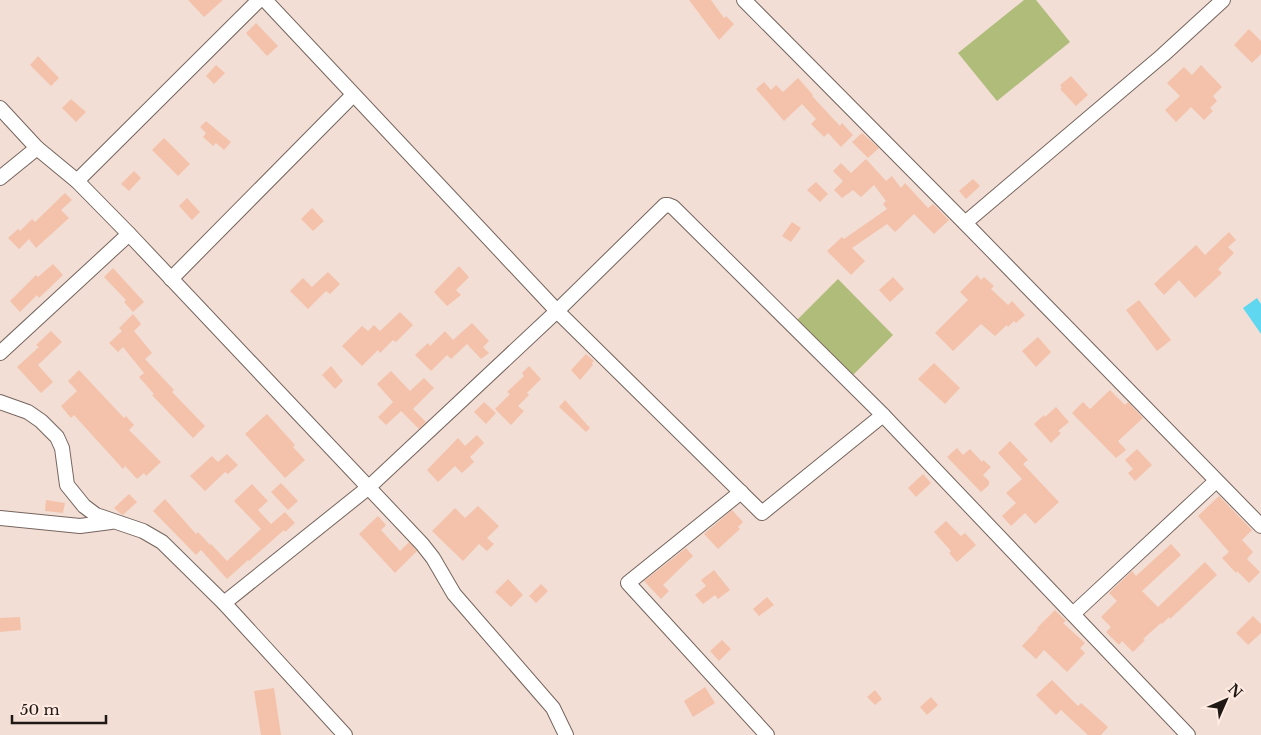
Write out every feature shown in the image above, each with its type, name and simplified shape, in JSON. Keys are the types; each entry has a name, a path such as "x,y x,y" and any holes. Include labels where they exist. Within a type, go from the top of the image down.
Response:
{"street":[{"path":"77,181 259,0"},
{"path":"265,0 557,311 762,513 883,415"},
{"path":"744,0 1261,526"},
{"path":"965,223 1163,55 1222,0"},
{"path":"171,279 353,95"},
{"path":"0,108 37,148 77,181 129,234 426,548 454,594 553,708 566,735"},
{"path":"0,178 37,148"},
{"path":"224,604 368,487 668,205 680,214 883,415 1188,735"},
{"path":"0,353 129,234"},
{"path":"0,402 28,412 57,437 62,448 67,484 84,506 96,515 143,531 162,542 224,604 345,735"},
{"path":"1074,614 1216,481"},
{"path":"741,492 628,582 767,735"},
{"path":"0,518 80,526 112,522"}],"green space":[{"path":"1024,0 1036,0 1070,42 997,101 958,53"},
{"path":"838,279 893,335 851,377 796,321"}],"water":[{"path":"1257,298 1261,304 1261,334 1243,308"}],"building":[{"path":"188,0 223,0 204,17"},
{"path":"689,0 711,0 724,18 726,16 734,24 719,40"},
{"path":"256,23 278,46 267,56 246,33"},
{"path":"1249,29 1261,41 1261,54 1252,63 1234,45"},
{"path":"38,56 59,78 51,86 30,65"},
{"path":"216,65 225,73 214,84 206,76"},
{"path":"1201,65 1222,87 1213,96 1217,101 1210,108 1213,111 1204,120 1191,107 1176,122 1165,110 1180,96 1167,83 1184,67 1192,75"},
{"path":"1071,76 1088,95 1076,106 1060,89 1062,88 1060,85"},
{"path":"798,78 840,126 842,123 853,135 841,147 828,133 824,137 811,124 816,119 802,104 784,121 756,89 764,82 771,90 776,85 783,92"},
{"path":"71,99 86,112 76,122 62,108"},
{"path":"206,121 231,142 224,150 216,143 213,146 203,137 206,133 200,127"},
{"path":"862,133 879,148 868,158 852,142"},
{"path":"164,138 190,164 178,176 152,150"},
{"path":"866,159 886,181 892,176 901,188 905,183 928,208 933,204 949,220 934,234 914,214 895,232 887,224 852,248 865,261 851,275 827,251 842,237 844,239 887,209 883,204 886,201 874,185 861,197 853,190 842,198 834,190 843,181 833,171 841,163 851,173"},
{"path":"134,171 141,178 129,191 121,184"},
{"path":"973,179 980,186 966,199 959,191"},
{"path":"816,182 828,194 820,202 807,190"},
{"path":"65,193 72,200 61,210 69,218 36,248 29,239 19,249 8,238 18,229 20,231 32,219 35,222"},
{"path":"187,198 200,212 192,220 179,206"},
{"path":"312,208 324,221 313,231 301,219"},
{"path":"792,222 801,228 791,242 782,236"},
{"path":"1229,232 1236,240 1228,247 1234,253 1218,269 1222,273 1195,298 1179,280 1164,295 1154,284 1196,245 1205,255"},
{"path":"53,264 63,275 39,298 37,295 20,312 10,301 36,275 38,277"},
{"path":"459,266 469,277 456,290 461,295 447,306 434,292"},
{"path":"113,268 144,302 133,312 124,302 126,300 104,277"},
{"path":"328,272 340,284 330,294 326,291 308,309 290,291 303,278 312,287"},
{"path":"977,275 981,280 984,277 994,286 991,289 1008,305 1012,301 1025,315 1016,323 1014,321 1008,327 1007,325 995,336 981,324 953,351 935,333 968,300 960,292"},
{"path":"893,277 904,289 890,302 879,290"},
{"path":"1139,300 1171,340 1157,351 1126,310"},
{"path":"400,312 413,325 396,342 393,340 380,353 378,350 362,366 342,346 362,326 368,331 374,325 380,331"},
{"path":"133,314 141,324 134,331 152,353 145,359 174,390 172,392 205,426 193,438 152,395 154,394 139,377 144,373 123,347 118,352 109,343 122,331 119,328"},
{"path":"472,323 489,341 483,347 489,353 481,359 467,344 451,359 447,355 431,371 415,355 428,343 430,346 445,331 453,340"},
{"path":"51,331 62,342 38,365 53,382 41,393 17,367 39,347 36,345"},
{"path":"1038,337 1051,352 1036,367 1022,351"},
{"path":"586,354 594,361 593,365 580,380 571,370"},
{"path":"934,363 960,388 945,404 918,379"},
{"path":"331,366 343,381 335,389 322,375"},
{"path":"529,366 541,379 527,393 529,395 518,406 524,411 511,425 495,409 510,394 507,392 524,376 522,373"},
{"path":"79,370 124,418 126,416 134,425 129,430 161,462 146,476 144,473 137,479 125,466 123,469 74,415 71,418 61,406 77,391 68,381"},
{"path":"391,371 410,391 424,378 434,388 413,409 426,422 419,429 401,411 386,425 378,417 393,402 377,384"},
{"path":"1110,390 1125,405 1128,402 1143,418 1118,441 1126,450 1116,458 1072,413 1083,402 1090,409"},
{"path":"565,400 590,428 586,432 559,407"},
{"path":"484,402 496,413 486,424 474,412"},
{"path":"1056,407 1069,422 1058,431 1061,433 1051,443 1034,424"},
{"path":"267,414 295,445 293,447 305,460 285,478 245,434"},
{"path":"477,435 484,443 470,457 474,462 462,473 455,466 438,482 427,470 458,438 465,446"},
{"path":"1010,441 1028,460 1023,464 1059,502 1035,524 1025,513 1011,526 1002,516 1016,503 1006,493 1022,479 998,453"},
{"path":"957,448 963,455 970,449 982,462 983,460 991,467 983,475 989,481 989,485 981,492 947,457"},
{"path":"1137,449 1152,465 1135,481 1128,473 1133,469 1125,460"},
{"path":"227,454 238,465 228,474 225,472 205,491 190,476 212,456 218,462"},
{"path":"923,474 931,483 916,497 908,488"},
{"path":"281,483 298,501 288,510 271,492"},
{"path":"252,484 268,501 258,510 271,524 285,512 295,523 285,532 284,530 227,579 201,550 196,555 153,511 165,499 196,534 198,532 227,561 261,529 234,501"},
{"path":"129,494 137,502 123,515 114,508"},
{"path":"1219,496 1252,530 1242,540 1253,552 1247,559 1260,572 1249,583 1222,558 1229,552 1198,516"},
{"path":"46,500 65,503 63,513 45,511"},
{"path":"478,506 499,526 487,538 494,544 487,551 479,544 463,561 432,531 455,508 465,518"},
{"path":"732,510 743,522 738,527 740,529 718,549 704,534"},
{"path":"378,516 386,525 381,530 400,551 409,542 417,551 395,573 359,534"},
{"path":"946,521 961,536 965,533 976,545 957,562 949,553 951,551 934,532"},
{"path":"1171,544 1181,555 1142,591 1158,607 1205,562 1217,575 1170,619 1169,617 1143,639 1145,640 1133,652 1122,641 1119,645 1106,632 1111,627 1101,617 1117,601 1109,593 1132,571 1136,576"},
{"path":"686,548 693,556 663,585 669,591 661,599 644,581"},
{"path":"714,570 730,590 718,599 715,595 703,604 695,595 706,586 701,580"},
{"path":"508,579 523,595 511,607 495,592"},
{"path":"541,584 548,591 536,603 529,596"},
{"path":"767,597 774,605 759,616 753,609"},
{"path":"1055,610 1066,621 1063,623 1085,643 1080,648 1085,653 1067,672 1044,650 1036,659 1022,646"},
{"path":"1253,616 1261,624 1261,633 1248,645 1236,633"},
{"path":"20,617 21,630 0,632 0,618"},
{"path":"722,640 731,649 719,661 710,651"},
{"path":"1052,680 1078,706 1081,703 1108,727 1101,735 1088,735 1061,710 1056,715 1036,695"},
{"path":"705,687 715,703 693,717 684,701"},
{"path":"274,688 281,735 261,735 254,691"},
{"path":"875,690 882,699 875,705 867,697"},
{"path":"931,697 938,705 927,715 920,707"}]}
